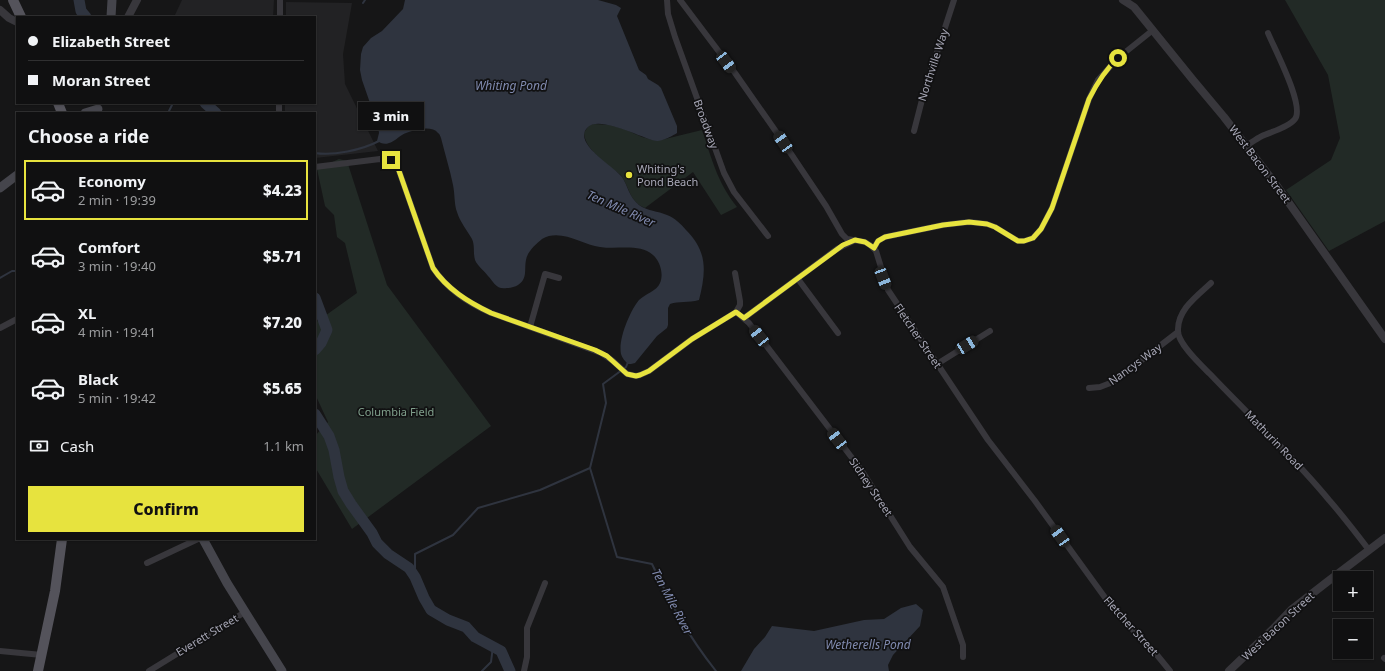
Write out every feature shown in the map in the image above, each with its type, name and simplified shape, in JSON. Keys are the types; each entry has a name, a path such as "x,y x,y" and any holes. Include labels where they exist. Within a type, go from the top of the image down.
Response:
{"main road":[{"path":"13,0 21,16"},
{"path":"111,16 112,0"},
{"path":"88,112 98,108"},
{"path":"1,185 16,176"},
{"path":"38,671 55,591 62,540"},
{"path":"204,540 282,671"}],"street":[{"path":"129,16 137,0"},
{"path":"280,0 280,16"},
{"name":"Broadway","path":"667,0 668,14 675,37 724,173 734,192 768,236"},
{"path":"680,0 735,73 777,133 826,206 842,234 847,239 865,242 874,248 878,241 885,237 943,225 969,222 987,224 995,227 1018,241 1033,238 1048,216 1089,99 1098,80 1118,58 1153,30"},
{"name":"Northville Way","path":"914,131 924,92 954,0"},
{"name":"West Bacon Street","path":"1123,0 1134,7 1224,117 1277,186 1385,339"},
{"path":"0,10 16,22"},
{"path":"1246,146 1262,136 1289,124 1294,120 1298,113 1296,100 1275,46 1268,33"},
{"path":"316,168 380,159 391,160 396,165 433,268 454,291 476,306 595,350 607,356 623,371 631,375 636,376 644,374 692,339 736,312 740,305 740,301 735,273"},
{"path":"744,318 837,249 855,240"},
{"name":"Fletcher Street","path":"874,248 878,256 883,278 888,290 988,440 1035,501 1114,610 1157,655 1170,671"},
{"path":"530,327 545,274 559,278"},
{"path":"798,279 838,334"},
{"path":"1178,332 1183,311 1188,304 1211,283"},
{"name":"Sidney Street","path":"736,312 744,318 768,348 862,471 910,547 943,587 963,645 962,657"},
{"path":"0,328 16,320"},
{"path":"937,364 990,331"},
{"name":"Nancys Way","path":"1089,388 1100,387 1113,382 1178,332"},
{"name":"Mathurin Road","path":"1178,332 1181,340 1194,357 1329,499 1368,550"},
{"name":"West Bacon Street","path":"1229,671 1291,610 1385,538"},
{"path":"147,563 196,540"},
{"path":"524,671 527,657 527,628 545,583"},
{"name":"Everett Street","path":"149,671 246,612"},
{"path":"0,651 42,655"}],"shaded area":[{"path":"182,0 274,0 273,16 174,16"},
{"path":"286,2 352,3 343,54 345,84 378,151 316,158 316,112 285,112 285,104 316,104 316,16 286,16"}],"green space":[{"path":"1285,0 1385,0 1385,221 1329,251 1286,190 1331,160 1340,138 1328,75"},
{"path":"589,125 610,125 657,141 702,130 712,161 724,188 737,207 721,215 693,172 645,208 633,199 621,176 599,158 587,144 584,133"},
{"name":"Columbia Field","path":"339,159 347,161 387,285 491,426 352,529 316,469 316,435 328,422 316,396 316,322 357,293 345,243 337,237 334,215 325,206 317,169"}],"water":[{"name":"Whiting Pond","path":"405,0 598,0 621,8 617,16 639,70 646,75 648,79 661,88 677,126 677,133 657,141 611,126 594,124 588,127 584,133 585,140 596,154 618,172 624,180 631,195 639,205 645,209 670,216 678,221 698,246 702,254 704,271 699,300 670,304 668,308 667,328 657,336 635,363 628,364 623,358 621,354 621,341 629,318 639,300 654,290 660,283 662,276 661,268 653,255 641,249 607,248 593,246 564,236 549,236 542,239 528,254 524,277 521,283 517,286 500,288 475,260 473,241 456,209 452,179 439,134 435,130 420,129 406,133 393,142 387,144 377,141 379,133 378,126 360,70 361,54 363,47 371,38 382,31 403,9"},
{"name":"Wetherells Pond","path":"916,604 923,610 920,626 893,655 888,665 889,671 741,671 754,649 765,637 772,626 814,631 864,620 884,619 901,608"}],"waterway":[{"name":"Ten Mile River","path":"79,0 81,11 85,16"},
{"path":"168,112 172,104"},
{"name":"Ten Mile River","path":"206,104 215,112"},
{"name":"Ten Mile River","path":"316,153 330,154 347,152 379,141"},
{"path":"0,278 12,271 16,271"},
{"name":"Ten Mile River","path":"316,301 327,330 321,343 316,349"},
{"name":"Ten Mile River","path":"628,362 626,367 603,384 606,403 590,468 617,557 652,564 681,619 697,645 716,671"},
{"name":"Ten Mile River","path":"316,416 329,436 334,450 343,491 372,533 377,543 388,554 409,568 431,610 448,620 466,627 475,637 501,651 510,671"},
{"path":"415,577 415,554 453,535 478,508 540,490 590,468"},
{"path":"482,671 491,662 493,646"}],"place":[{"name":"Whiting's Pond Beach","path":"629,175"}],"route":[{"path":"391,160 398,168 433,268 454,291 476,306 491,313 602,353 627,374 636,376 649,371 692,339 736,312 744,318 837,249 855,240 865,242 874,248 878,241 885,237 960,222 987,224 1003,231 1021,242 1033,238 1045,223 1052,208 1089,99 1098,80 1118,58"}]}
